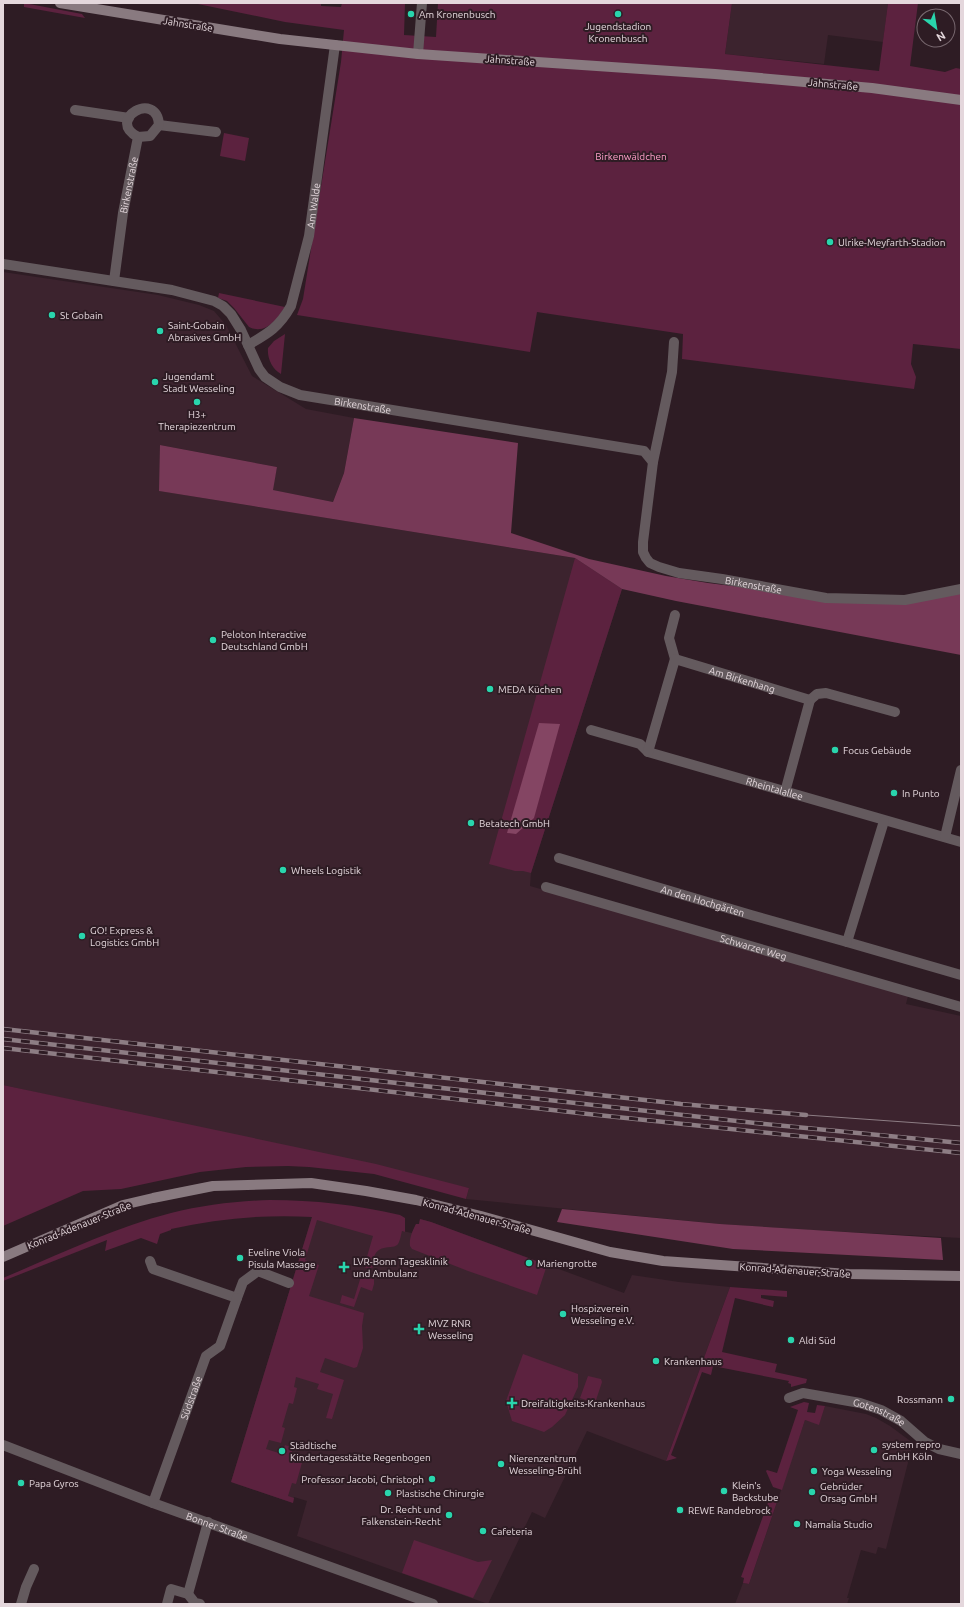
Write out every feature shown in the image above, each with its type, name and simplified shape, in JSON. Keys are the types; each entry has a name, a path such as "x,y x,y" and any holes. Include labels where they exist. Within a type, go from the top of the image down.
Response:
{"main road":[{"name":"Jahnstraße","path":"60,3 280,39 418,54 714,74 872,88 961,100"},
{"name":"Konrad-Adenauer-Straße","path":"3,1256 123,1205 138,1201 213,1186 311,1183 416,1200 481,1216 610,1252 663,1261 849,1274 961,1276"}],"street":[{"path":"418,54 422,3"},
{"name":"Am Walde","path":"248,345 273,330 286,315 291,306 309,236 335,45"},
{"path":"138,108 146,108 155,114 159,125 150,136 138,137 129,130 129,118 138,108"},
{"path":"76,110 129,118"},
{"path":"159,125 216,132"},
{"name":"Birkenstraße","path":"114,281 123,213 138,137"},
{"name":"Birkenstraße","path":"3,264 172,290 214,301 223,306 231,314 259,369 265,377 280,387 300,395 644,451 653,462"},
{"name":"Birkenstraße","path":"674,342 672,372 653,462 643,552 650,563 679,573 722,578 826,598 905,600 961,589"},
{"path":"648,752 675,659 669,638 675,615"},
{"name":"Am Birkenhang","path":"675,659 810,700"},
{"path":"785,792 810,700 817,694 826,692 895,712"},
{"name":"Rheintalallee","path":"591,730 640,744 648,752 961,842"},
{"path":"945,837 961,770"},
{"path":"847,942 884,820"},
{"name":"An den Hochgärten","path":"559,858 961,975"},
{"name":"Schwarzer Weg","path":"546,887 961,1007"},
{"path":"150,1261 153,1269 237,1298"},
{"name":"Südstraße","path":"153,1503 206,1356 220,1346 243,1282 258,1271 289,1282"},
{"name":"Gotenstraße","path":"789,1398 803,1393 860,1403 880,1410 901,1421 925,1442 939,1449 961,1454"},
{"name":"Bonner Straße","path":"3,1445 153,1503 429,1603"},
{"path":"188,1594 208,1522"},
{"path":"21,1604 26,1587 34,1570"},
{"path":"167,1604 171,1589 188,1594 195,1603 200,1604"}],"shaded area":[{"path":"732,3 888,3 883,42 828,35 824,64 725,54"},
{"path":"3,272 158,295 199,305 214,311 226,325 252,376 306,409 354,418 344,473 333,502 272,490 277,467 160,445 160,491 575,558 622,589 531,873 530,886 858,979 908,996 906,1004 961,1016 961,1238 720,1224 466,1199 469,1188 3,1085"},
{"path":"354,418 518,443 511,533 589,559 666,576 708,583 826,598 877,601 961,589 961,655 676,601 622,589 575,558 159,491 160,445 277,467 273,490 333,502 344,473"},
{"path":"539,723 560,724 534,818 516,834 507,833"},
{"path":"562,1209 720,1224 941,1238 943,1260 733,1249 557,1222"},
{"name":"Dreifaltigkeits-Krankenhaus","path":"312,1217 358,1222 412,1233 416,1224 419,1224 420,1219 624,1293 632,1275 679,1282 730,1287 666,1461 587,1431 545,1518 532,1512 488,1604 297,1536 307,1501 294,1497 293,1503 231,1482"},
{"path":"825,1406 866,1414 876,1418 890,1426 913,1443 886,1549 878,1547 876,1554 861,1550 847,1598 849,1598 847,1604 735,1604 743,1583 749,1584 805,1420 819,1424"}],"green space":[{"path":"24,3 82,14 85,18 24,7"},
{"name":"Birkenwäldchen","path":"193,3 321,3 321,6 341,7 342,3 405,3 404,35 436,37 438,3 732,3 725,54 879,71 888,3 918,3 917,8 916,8 910,66 945,72 956,68 961,69 961,349 913,344 911,364 916,377 914,389 682,359 683,334 537,312 530,352 297,315 303,299 341,62 344,30 285,22"},
{"path":"224,133 249,138 245,161 220,156"},
{"path":"219,293 285,307 270,325 265,328 255,329 249,327 227,301 218,298"},
{"path":"285,334 281,374 271,363 268,356 268,348 274,341"},
{"path":"575,558 622,589 531,873 515,871 489,864"},
{"path":"3,1085 376,1164 469,1188 466,1199 374,1174 309,1167 246,1167 200,1172 121,1189 83,1191 3,1226"},
{"path":"270,1200 319,1202 368,1208 400,1215 405,1218 405,1232 402,1231 398,1244 396,1246 379,1250 376,1253 373,1267 369,1269 364,1267 373,1236 317,1220 305,1260 319,1265 309,1296 364,1313 362,1326 363,1348 357,1367 354,1368 325,1358 320,1372 344,1380 332,1419 326,1418 333,1394 317,1389 319,1384 296,1377 294,1387 297,1388 293,1404 289,1403 282,1427 285,1428 281,1443 269,1440 266,1449 282,1454 285,1445 293,1448 291,1455 303,1459 296,1484 292,1483 288,1496 294,1498 293,1503 231,1482 312,1217 276,1216 206,1222 171,1229 160,1234 157,1244 141,1238 105,1251 107,1240 3,1281 3,1278 65,1251 149,1219 183,1210 233,1202"},
{"path":"420,1219 547,1265 537,1295 468,1271 412,1249 410,1246 411,1237 416,1224 419,1224"},
{"path":"362,1273 374,1279 372,1291 361,1287 354,1307 340,1303 342,1295 354,1299"},
{"path":"730,1287 787,1291 787,1297 761,1295 761,1298 774,1301 773,1307 735,1298 722,1352 777,1364 775,1372 807,1379 806,1383 791,1387 791,1384 788,1383 789,1381 713,1366 711,1375 702,1372 671,1455 677,1458 666,1461"},
{"path":"523,1354 578,1374 578,1387 565,1415 544,1432 512,1421 506,1401"},
{"path":"588,1376 601,1379 602,1382 595,1403 580,1398"},
{"path":"804,1402 809,1403 807,1412 815,1413 817,1405 825,1406 819,1425 805,1420 782,1490 773,1487 766,1471 777,1473 798,1410 790,1407"},
{"path":"770,1497 778,1499 749,1584 743,1583 744,1578 741,1577"},
{"path":"414,1540 478,1562 492,1560 473,1598 402,1573"}],"tram line":[{"path":"806,1115 961,1126"}],"railway":[{"path":"3,1029 681,1104 806,1115"},
{"path":"3,1039 755,1123 961,1143"},
{"path":"3,1048 588,1114 961,1153"}],"place":[{"name":"Am Kronenbusch","path":"411,14"},
{"name":"Jugendstadion Kronenbusch","path":"618,14"},
{"name":"Ulrike-Meyfarth-Stadion","path":"830,242"},
{"name":"St Gobain","path":"52,315"},
{"name":"Saint-Gobain Abrasives GmbH","path":"160,331"},
{"name":"Jugendamt Stadt Wesseling","path":"155,382"},
{"name":"H3+ Therapiezentrum","path":"197,402"},
{"name":"Peloton Interactive Deutschland GmbH","path":"213,640"},
{"name":"MEDA Küchen","path":"490,689"},
{"name":"Focus Gebäude","path":"835,750"},
{"name":"In Punto","path":"894,793"},
{"name":"Betatech GmbH","path":"471,823"},
{"name":"Wheels Logistik","path":"283,870"},
{"name":"GO! Express & Logistics GmbH","path":"82,936"},
{"name":"Eveline Viola Pisula Massage","path":"240,1258"},
{"name":"Mariengrotte","path":"529,1263"},
{"name":"LVR-Bonn Tagesklinik und Ambulanz","path":"344,1267"},
{"name":"Hospizverein Wesseling e.V.","path":"563,1314"},
{"name":"MVZ RNR Wesseling","path":"419,1329"},
{"name":"Aldi Süd","path":"791,1340"},
{"name":"Krankenhaus","path":"656,1361"},
{"name":"Rossmann","path":"951,1399"},
{"name":"Dreifaltigkeits-Krankenhaus","path":"512,1403"},
{"name":"system repro GmbH Köln","path":"874,1450"},
{"name":"Städtische Kindertagesstätte Regenbogen","path":"282,1451"},
{"name":"Nierenzentrum Wesseling-Brühl","path":"501,1464"},
{"name":"Yoga Wesseling","path":"814,1471"},
{"name":"Professor Jacobi, Christoph","path":"432,1479"},
{"name":"Papa Gyros","path":"21,1483"},
{"name":"Klein's Backstube","path":"724,1491"},
{"name":"Gebrüder Orsag GmbH","path":"812,1492"},
{"name":"Plastische Chirurgie","path":"388,1493"},
{"name":"REWE Randebrock","path":"680,1510"},
{"name":"Dr. Recht und Falkenstein-Recht","path":"449,1515"},
{"name":"Namalia Studio","path":"797,1524"},
{"name":"Cafeteria","path":"483,1531"}]}
